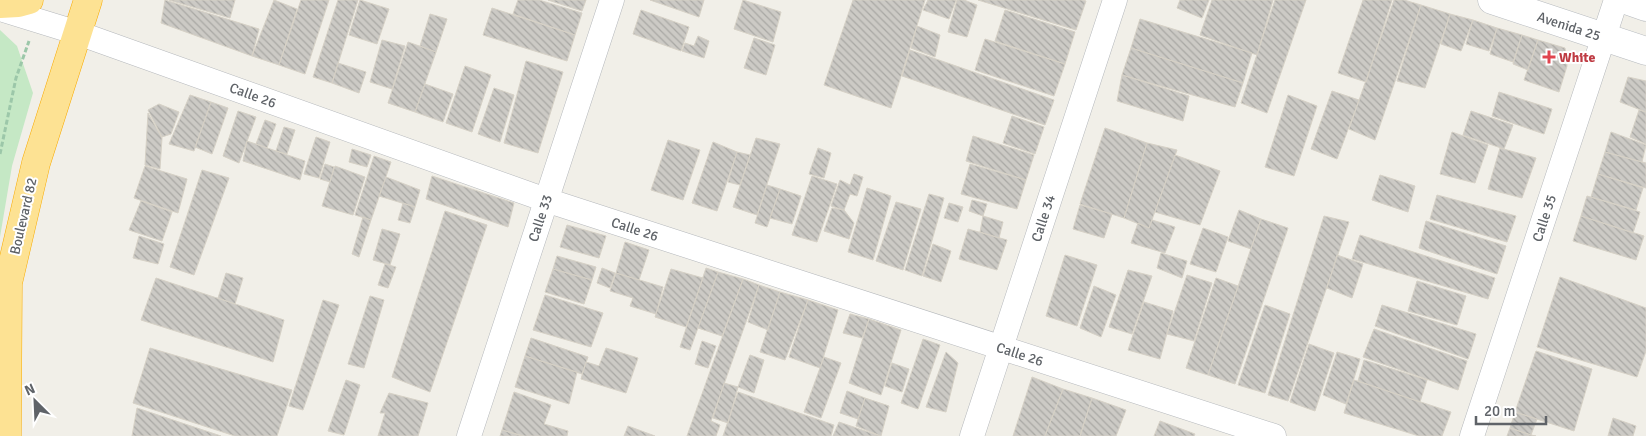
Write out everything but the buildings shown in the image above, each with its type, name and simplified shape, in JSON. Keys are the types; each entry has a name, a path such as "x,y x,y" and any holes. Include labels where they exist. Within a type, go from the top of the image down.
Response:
{"highway":[{"name":"Boulevard 82","path":"7,436 8,283 36,163 88,0"},
{"path":"0,4 18,3 33,10"}],"main road":[{"name":"Avenida 25","path":"1492,0 1646,50"},
{"path":"1626,0 1646,7"}],"street":[{"name":"Calle 33","path":"469,436 612,0"},
{"name":"Calle 34","path":"972,436 1115,0"},
{"name":"Calle 35","path":"1472,436 1616,0"},
{"name":"Calle 26","path":"0,9 33,10 78,33 546,200 1274,436"}],"path":[{"path":"0,154 33,10"}],"green space":[{"path":"0,30 17,46 33,93 12,166 0,237"}],"place":[{"name":"White","path":"1549,57"}]}
